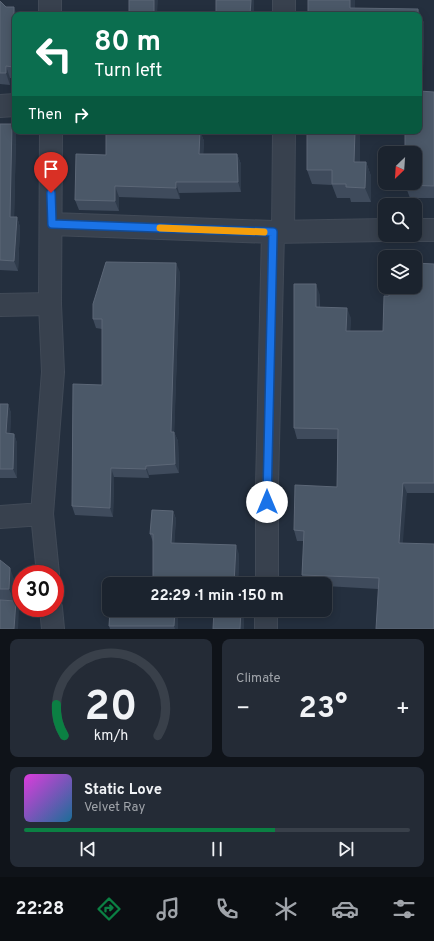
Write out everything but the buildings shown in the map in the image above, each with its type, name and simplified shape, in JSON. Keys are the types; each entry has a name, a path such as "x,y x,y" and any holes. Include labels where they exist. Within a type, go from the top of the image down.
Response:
{"street":[{"path":"50,0 50,12"},
{"path":"284,0 284,12"},
{"path":"0,106 12,106"},
{"path":"47,565 42,514 53,372 50,304 52,224 51,134"},
{"path":"267,577 267,486 284,134"},
{"path":"52,224 278,232 378,230"},
{"path":"422,230 434,230"},
{"path":"0,305 50,304"},
{"path":"0,517 42,514"},
{"path":"52,617 53,629"},
{"path":"266,617 266,629"}],"slow traffic":[{"path":"160,228 264,232"}],"route":[{"path":"51,193 52,224 273,232 267,502"}]}
